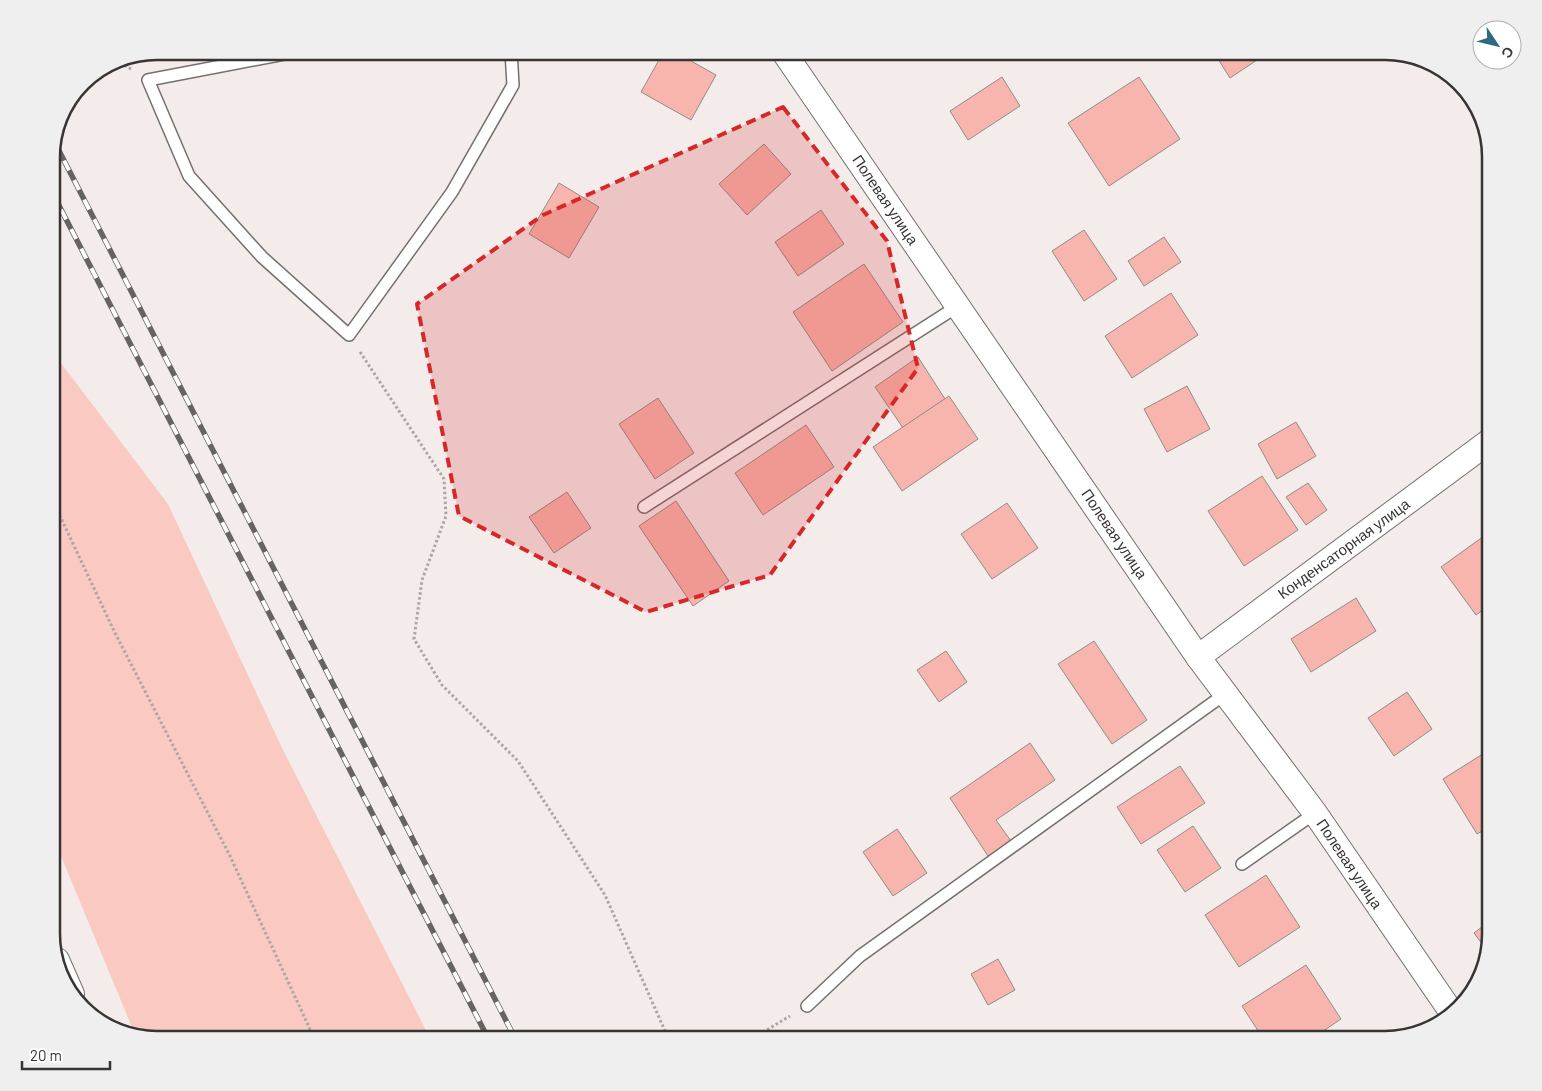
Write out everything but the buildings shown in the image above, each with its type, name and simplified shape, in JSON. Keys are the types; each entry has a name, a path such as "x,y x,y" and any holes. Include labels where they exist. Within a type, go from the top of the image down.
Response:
{"street":[{"name":"Полевая улица","path":"789,60 1198,657 1315,813 1449,1007"},
{"name":"Конденсаторная улица","path":"1198,657 1482,447"}],"lane":[{"path":"253,60 148,80 189,176 262,257 348,335 452,192 513,85 512,60"},
{"path":"644,507 958,306"},
{"path":"807,1006 860,956 1225,694"},
{"path":"1242,864 1315,813"}],"path":[{"path":"348,335 444,479 446,516 422,580 414,639 442,685 518,761 605,895 664,1031"},
{"path":"60,513 115,633 230,856 311,1031"},
{"path":"765,1031 807,1006"}],"highlighted area":[{"path":"783,107 887,241 918,368 770,575 646,612 459,516 417,304 543,215"}],"shaded area":[{"path":"60,362 168,504 282,748 426,1031 157,1031 132,1028 60,854"}],"railway":[{"path":"60,153 511,1031"},
{"path":"60,207 484,1031"}]}
